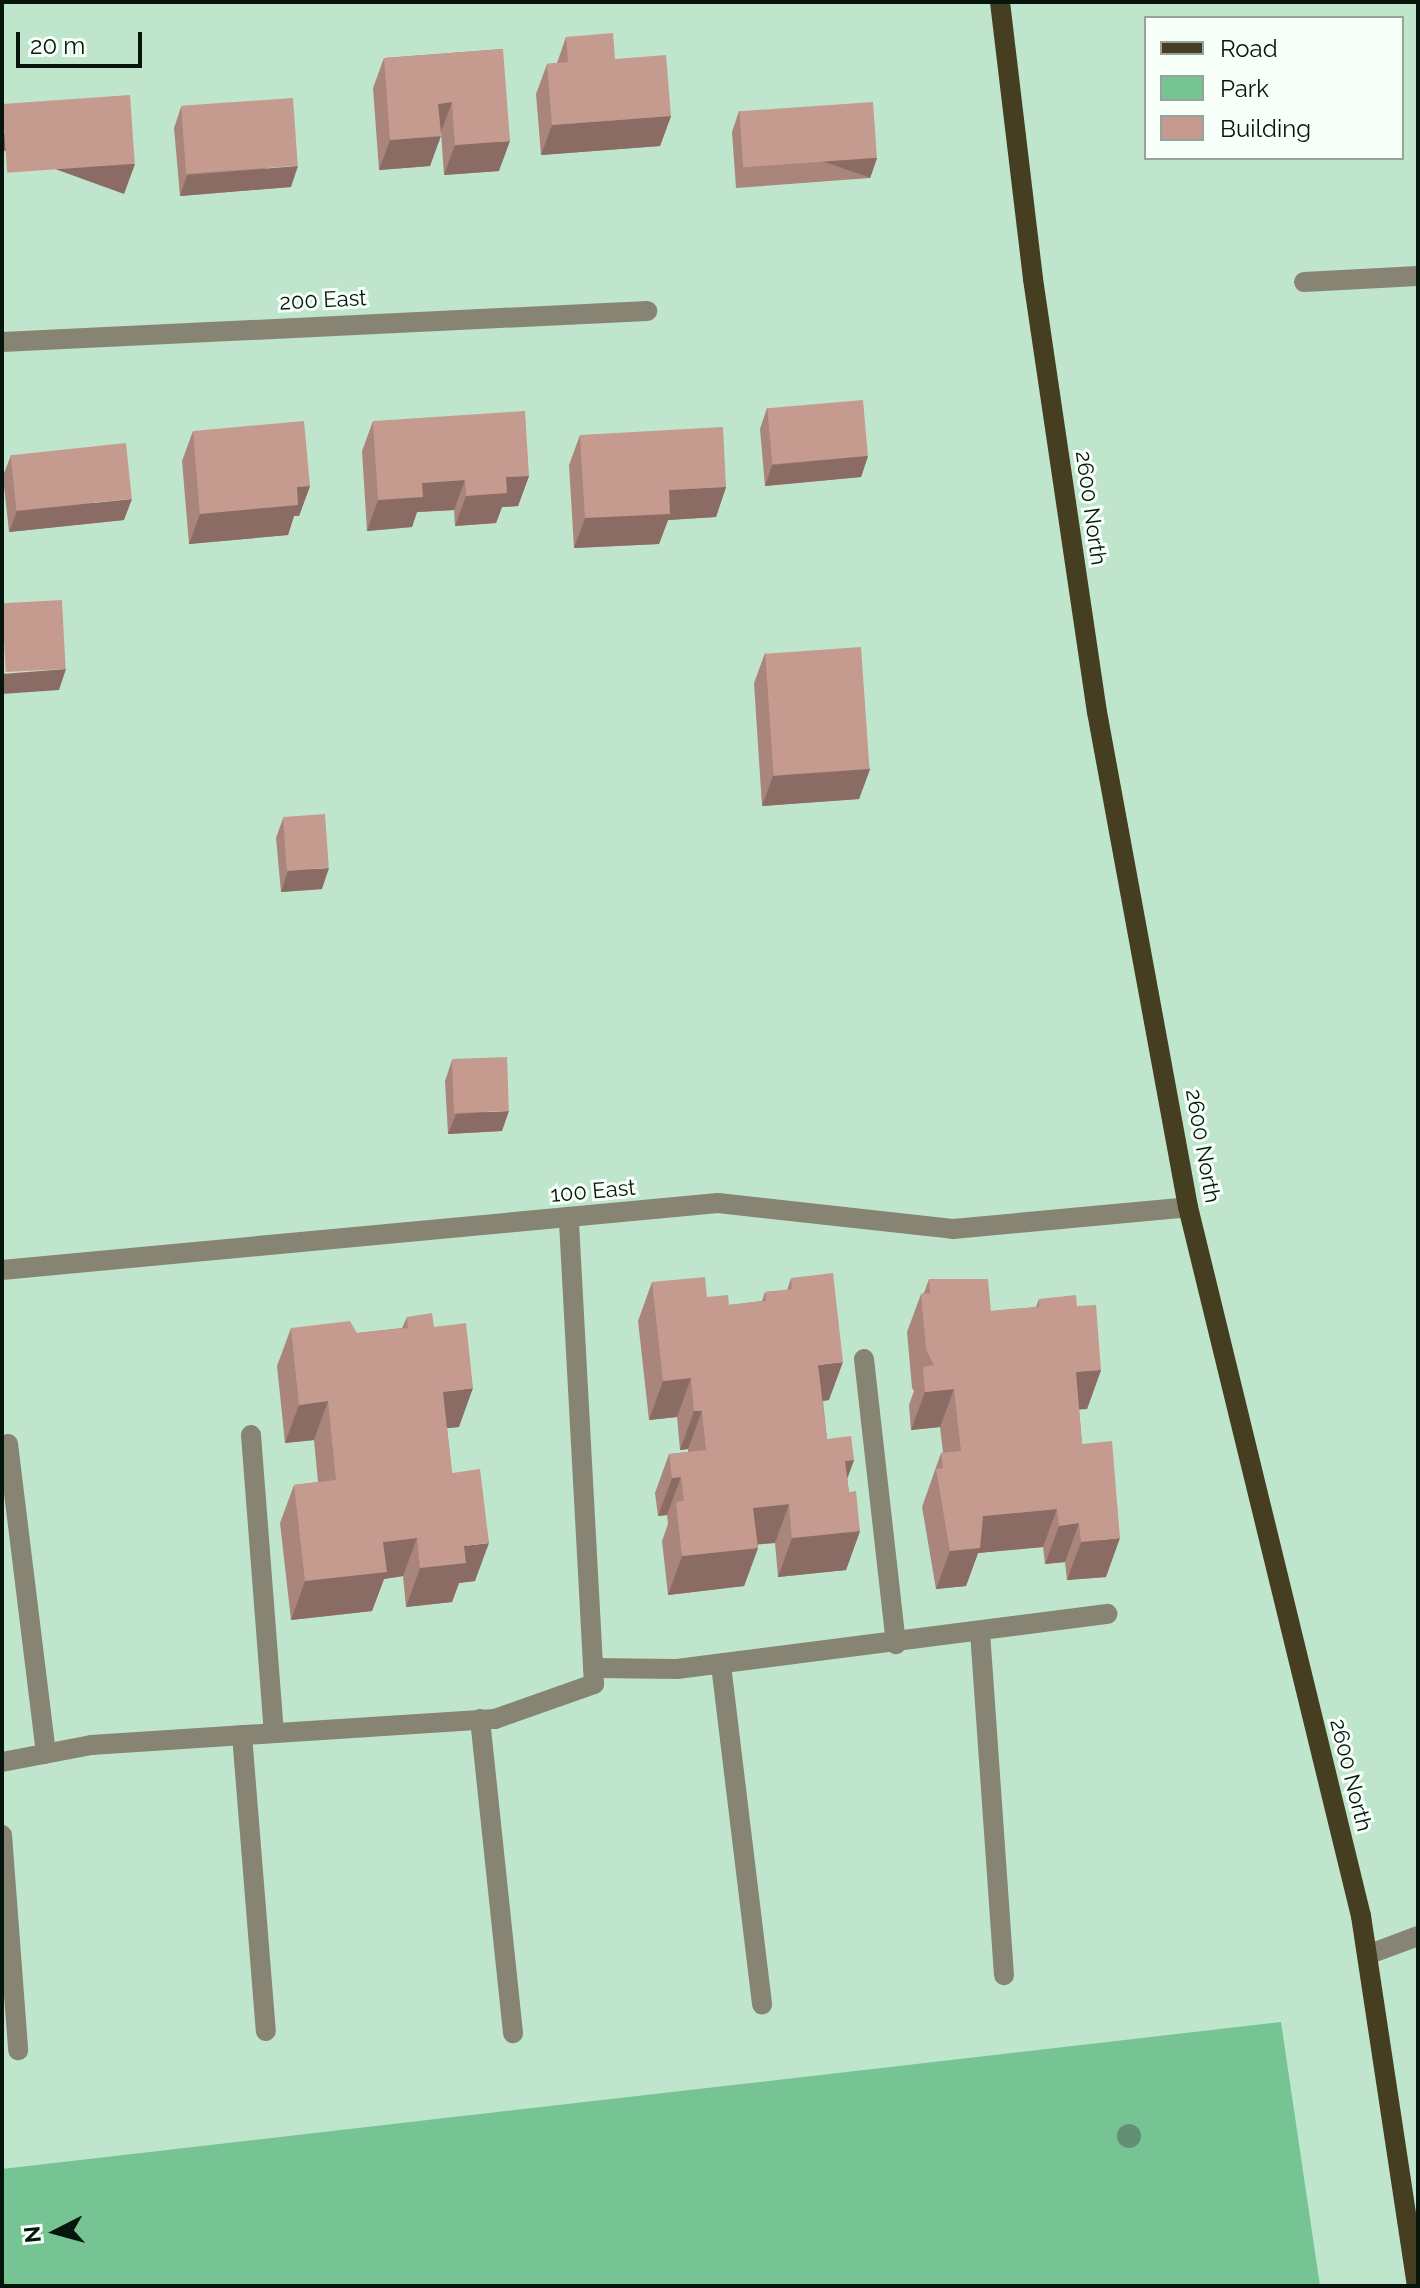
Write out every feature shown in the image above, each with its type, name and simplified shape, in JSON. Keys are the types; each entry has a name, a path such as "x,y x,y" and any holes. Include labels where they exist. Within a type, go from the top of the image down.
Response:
{"main road":[{"name":"2600 North","path":"1000,2 1033,279 1097,712 1188,1207 1367,1955 1417,2286"}],"street":[{"path":"1304,282 1418,276"},
{"name":"200 East","path":"2,342 647,311"},
{"name":"100 East","path":"2,1270 718,1203 953,1229 1188,1207"},
{"path":"2,1762 91,1745 480,1719 594,1684 569,1217"},
{"path":"864,1359 896,1644"},
{"path":"251,1435 274,1732"},
{"path":"8,1444 46,1754"},
{"path":"593,1668 721,1665 1107,1614"},
{"path":"980,1632 1004,1975"},
{"path":"721,1665 762,2005"},
{"path":"480,1719 513,2033"},
{"path":"242,1735 266,2031"},
{"path":"2,1835 18,2050"},
{"path":"1367,1955 1418,1936"}],"green space":[{"path":"1281,2022 1320,2286 2,2286 2,2169"}],"building":[{"path":"613,33 615,59 666,55 671,116 552,125 547,64 568,62 566,37"},
{"path":"503,49 510,141 455,145 452,102 438,104 441,136 390,140 384,58"},
{"path":"130,95 135,164 7,173 2,104"},
{"path":"293,98 298,166 186,174 181,106"},
{"path":"873,102 877,158 743,167 739,111"},
{"path":"863,400 868,456 772,464 767,408"},
{"path":"525,411 529,476 506,477 507,493 466,496 465,480 422,483 423,497 378,500 373,421"},
{"path":"304,421 310,486 297,487 298,505 200,514 193,431"},
{"path":"723,427 726,487 669,490 670,514 585,518 580,435"},
{"path":"126,443 132,499 16,511 11,455"},
{"path":"62,600 66,669 6,672 2,603"},
{"path":"861,647 870,769 774,775 765,654"},
{"path":"325,814 329,868 287,871 283,817"},
{"path":"507,1057 509,1111 454,1113 452,1059"},
{"path":"833,1273 843,1362 818,1365 827,1439 851,1436 854,1460 845,1461 849,1492 856,1491 860,1531 792,1538 789,1504 753,1508 758,1548 682,1556 676,1502 684,1501 681,1477 672,1478 669,1454 706,1450 702,1411 694,1411 691,1378 663,1381 652,1282 705,1277 707,1297 728,1295 729,1305 766,1301 765,1292 792,1289 791,1278"},
{"path":"929,1279 988,1279 991,1311 1039,1307 1039,1299 1076,1295 1077,1306 1096,1305 1101,1370 1076,1372 1082,1444 1112,1441 1120,1538 1081,1542 1079,1523 1059,1526 1057,1509 983,1516 980,1548 950,1551 936,1469 943,1468 941,1453 961,1451 954,1389 925,1392 923,1367 934,1365 926,1349 921,1294 930,1293"},
{"path":"432,1313 434,1327 466,1323 473,1388 443,1392 452,1473 480,1469 489,1543 464,1546 466,1563 420,1568 417,1538 383,1542 387,1572 305,1581 294,1485 336,1480 328,1401 299,1405 291,1328 350,1321 357,1333 408,1328 407,1317"}]}
